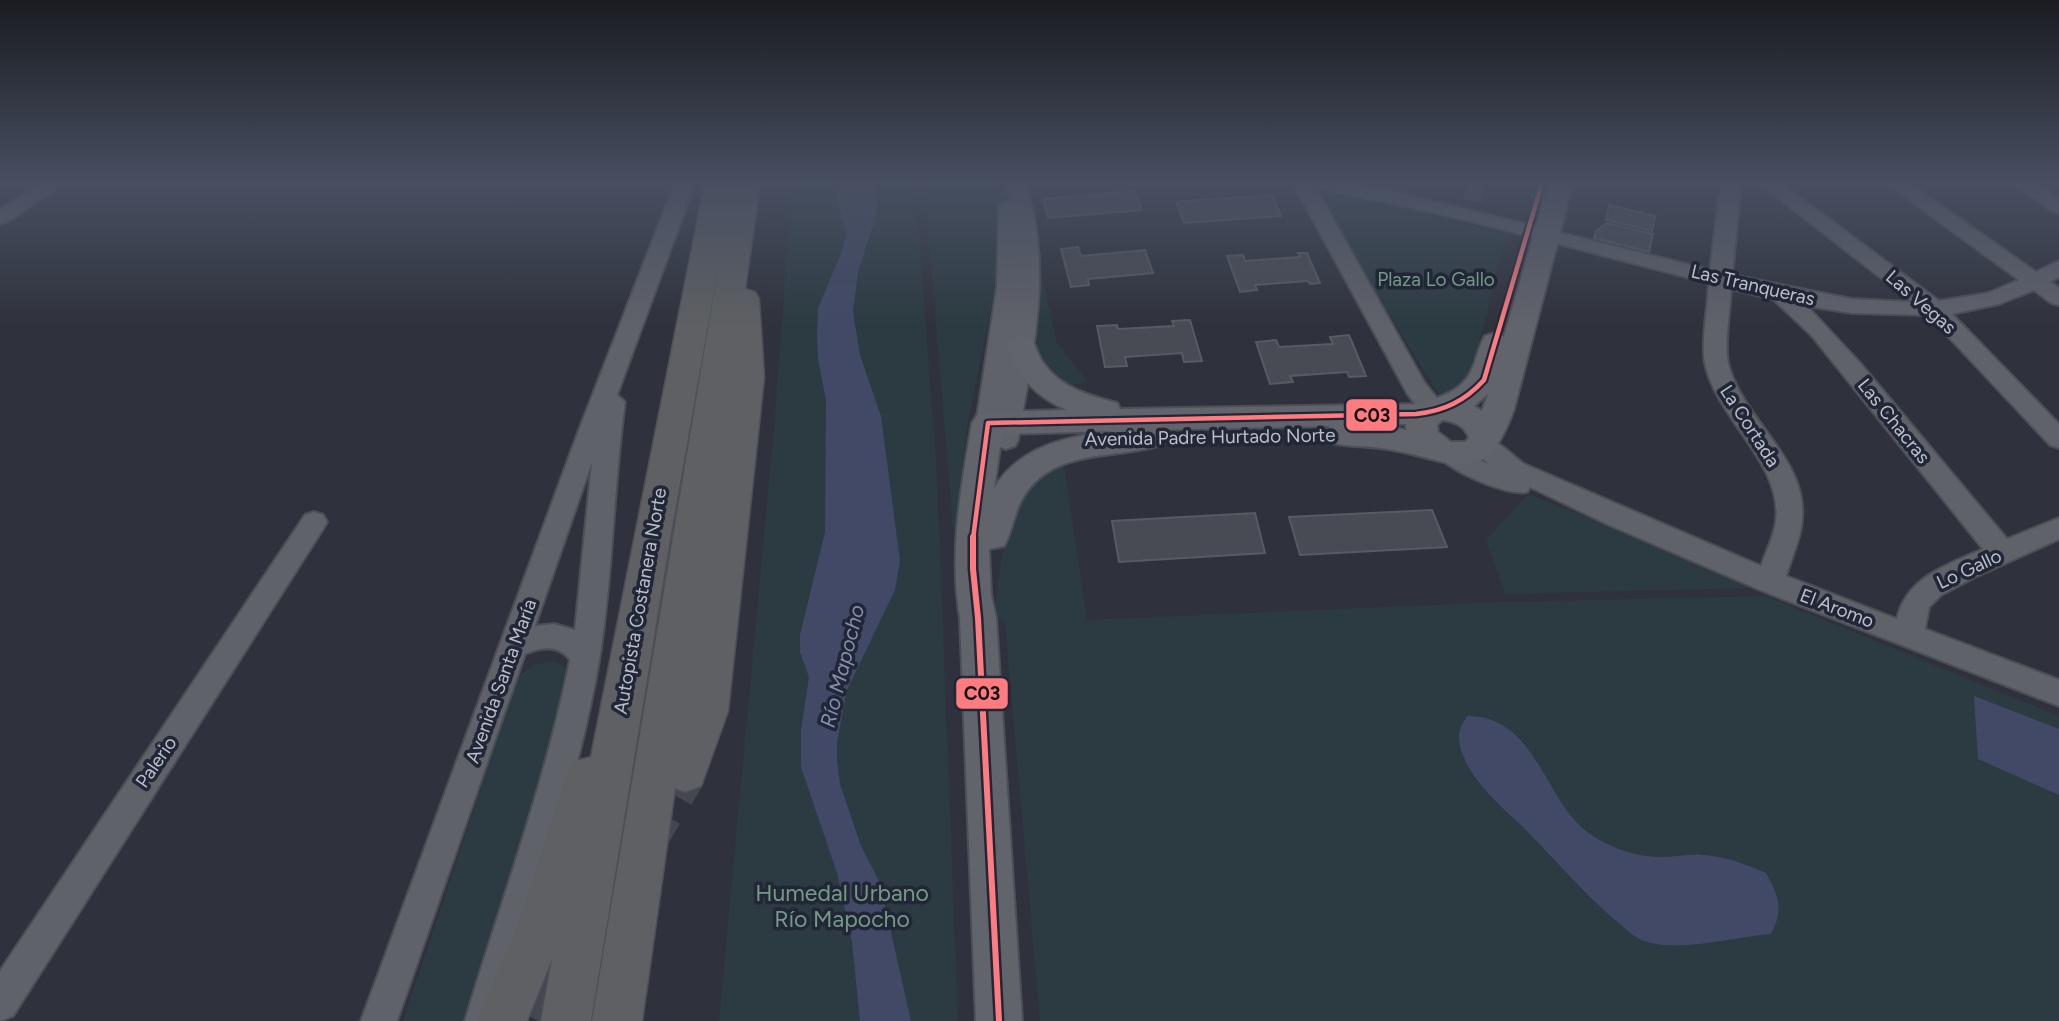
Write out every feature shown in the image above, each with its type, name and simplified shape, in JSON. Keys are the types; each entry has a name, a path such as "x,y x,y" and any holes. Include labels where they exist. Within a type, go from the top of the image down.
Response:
{"highway":[{"name":"Autopista Costanera Norte","path":"566,1021 624,688 710,231"},
{"name":"Autopista Costanera Norte","path":"617,1021 738,231"},
{"path":"685,772 701,733 709,700 744,416 747,377 744,293 736,246"},
{"path":"502,1021 557,885 580,800 602,736 624,688"}],"main road":[{"path":"1538,233 1495,419 1484,442 1474,451 1463,454 1441,449 1426,440 1420,426 1436,412 1475,392 1484,380 1538,233"},
{"path":"1021,345 1035,374 1064,397 1155,428"},
{"name":"Avenida Padre Hurtado Norte","path":"997,431 1155,428 1436,412"},
{"path":"1436,412 1465,413 1474,418 1484,432 1484,442"},
{"name":"Avenida Padre Hurtado Norte","path":"1155,428 1376,435 1441,449"},
{"path":"992,537 1010,489 1038,463 1067,451 1155,428"},
{"path":"997,431 992,537 978,618 999,1021"},
{"path":"978,618 973,601 972,564 976,507 997,431"}],"street":[{"name":"Avenida Santa María","path":"379,1021 667,231"},
{"path":"997,431 1010,231"},
{"path":"997,431 1021,345 1031,250 1026,231"},
{"path":"1329,231 1415,387 1436,412"},
{"name":"Las Tranqueras","path":"1529,231 1780,293 1856,305 1933,307 1993,298 2037,281 2059,268"},
{"name":"La Cortada","path":"1726,231 1715,351 1718,373 1728,397 1777,467 1789,498 1789,522 1770,582"},
{"name":"Las Vegas","path":"1832,231 1933,307 2059,439"},
{"path":"1965,231 2059,298"},
{"name":"Las Chacras","path":"1780,293 1820,331 2003,554"},
{"name":"Avenida Santa María","path":"483,1021 566,751 584,660 598,566 607,445 626,342"},
{"name":"El Aromo","path":"1484,442 1515,471 1572,494 1616,517 1770,582 2059,693"},
{"name":"El Aromo","path":"1441,449 1499,479 1616,517"},
{"name":"Palerio","path":"0,1003 314,522"},
{"name":"Lo Gallo","path":"1911,636 1912,613 1923,593 1933,585 2059,528"},
{"path":"514,646 538,636 563,638 577,646 584,660"}],"green space":[{"name":"Humedal Urbano Río Mapocho","path":"788,231 919,231 937,475 958,1021 719,1021 774,427"},
{"path":"928,231 1000,231 991,310 966,435 955,552"},
{"name":"Plaza Lo Gallo","path":"1337,231 1493,231 1507,234 1470,378 1446,396 1438,393"},
{"path":"1035,243 1057,343 1087,381 1069,387 1048,382 1023,334"},
{"path":"1064,465 1087,620 1500,602 1766,596 2059,716 2059,1021 1040,1021 1005,624 994,615 1005,543 1016,506 1034,479"},
{"path":"1528,494 1651,542 1753,588 1505,594 1486,540"},
{"path":"548,661 564,667 571,683 466,1021 403,1021 518,677 532,666"}],"water":[{"name":"Río Mapocho","path":"845,231 871,231 858,272 853,312 860,355 881,416 900,561 895,590 847,690 837,742 837,761 840,784 861,846 880,883 911,1021 860,1021 852,942 837,873 801,767 801,730 809,677 800,652 800,635 825,532 826,401 818,359 818,308 841,254"},
{"path":"1974,696 2059,729 2059,795 1978,759"},
{"path":"1468,716 1491,720 1509,729 1524,744 1572,817 1586,831 1603,842 1631,853 1651,857 1721,857 1766,873 1774,889 1779,910 1771,934 1673,945 1644,941 1632,934 1590,897 1489,794 1474,775 1463,755 1459,740 1460,730"}],"building":[{"path":"1596,231 1639,231 1653,234 1649,252 1594,238"},
{"path":"1078,247 1081,256 1145,250 1153,273 1088,279 1089,285 1071,287 1061,249"},
{"path":"1298,253 1307,253 1320,283 1310,284 1308,281 1255,285 1257,290 1240,292 1227,256 1243,255 1245,261 1300,257"},
{"path":"1190,320 1202,361 1184,362 1182,353 1125,357 1127,366 1105,367 1097,326 1117,325 1118,329 1174,326 1172,321"},
{"path":"1349,335 1366,376 1349,377 1347,372 1290,376 1293,382 1270,384 1256,342 1276,340 1279,347 1333,344 1330,337"},
{"path":"1432,510 1447,547 1300,555 1289,517"},
{"path":"1255,513 1265,553 1119,562 1112,521"}],"tunnel":[{"path":"538,1021 685,772"}],"transit line":[{"name":"C03","path":"999,1021 978,618 973,569 974,520 988,423 1416,414 1436,411 1469,394 1484,380 1528,231"}]}
